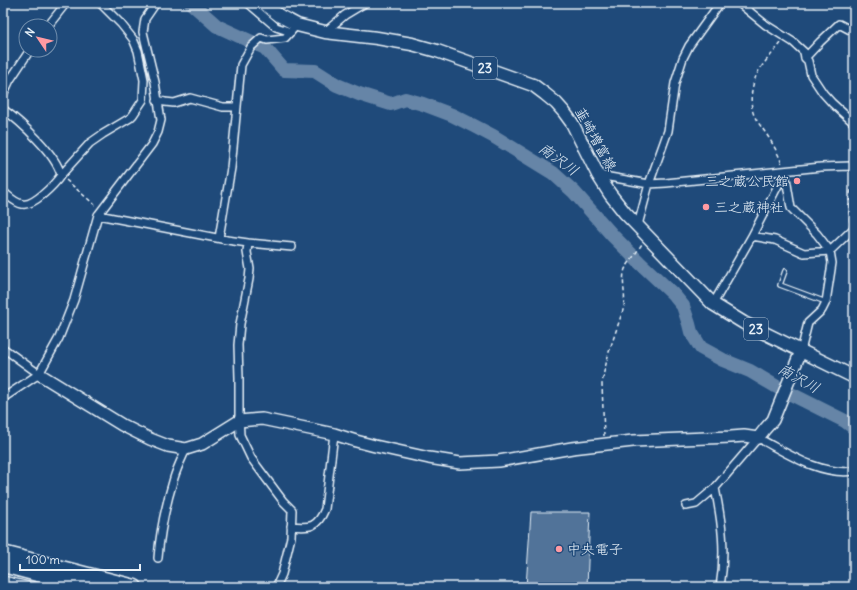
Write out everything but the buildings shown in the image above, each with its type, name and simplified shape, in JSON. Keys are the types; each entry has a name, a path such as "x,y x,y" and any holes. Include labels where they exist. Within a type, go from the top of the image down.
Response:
{"highway":[{"path":"3,553 135,587"},
{"path":"3,565 86,587"}],"main road":[{"name":"韮崎増富線","path":"263,3 294,28 378,38 412,44 437,51 533,86 556,103 572,123 598,175 610,194 625,213 713,304 744,323 854,377"}],"street":[{"path":"54,18 66,3"},
{"path":"3,192 18,203 24,205 29,204 52,187 90,143 130,118 143,100 144,80 138,52 133,39 121,24 100,3"},
{"path":"3,398 39,374 59,338 71,306 99,213 152,144 158,132 161,120 155,82 143,32 145,19 156,3"},
{"path":"248,3 276,27 294,28"},
{"path":"325,32 345,15 365,3"},
{"path":"638,226 649,184 668,131 675,83 683,58 689,46 720,3"},
{"path":"739,3 766,25 793,42 804,52 812,75 823,93 854,123"},
{"path":"805,58 839,24 854,32"},
{"path":"219,238 231,168 241,65 251,47 260,38 267,40 285,38 294,28"},
{"path":"135,44 145,40"},
{"path":"138,52 148,50"},
{"path":"3,95 10,80 25,58"},
{"path":"157,100 174,103 190,98 223,107 237,107"},
{"path":"3,109 26,128 40,143 60,171 61,176"},
{"path":"598,175 649,184 785,172 821,167 854,167"},
{"path":"713,304 752,236 785,172"},
{"path":"686,506 696,504 715,488 773,420 801,351 808,323 822,310 826,302 832,263 830,251 817,234 791,208 785,172"},
{"path":"99,213 219,238 248,243 292,247"},
{"path":"752,236 775,240 804,253 830,251 853,228"},
{"path":"248,243 247,252 250,279 240,324 238,345 240,378 240,435 251,458 283,501 292,510 291,537 282,574 276,587"},
{"path":"3,348 39,374 122,425 168,446 186,449 202,444 239,421 262,418 334,434 356,442 460,464 499,461 572,448 633,441 744,436 758,438 799,459 823,469 837,472 854,471"},
{"path":"291,526 310,526 321,517 324,509 334,434"},
{"path":"158,558 162,528 174,477 186,449"},
{"path":"715,488 722,534 723,558 720,587"},
{"path":"3,580 33,587"}],"lane":[{"path":"786,271 780,285 826,302"}],"path":[{"path":"785,172 777,151 766,132 755,118 752,105 752,94 758,73 786,37"},
{"path":"61,176 99,213"},
{"path":"853,228 849,210 850,193 854,177"},
{"path":"605,444 602,384 604,372 611,345 624,307 625,269 647,235"}],"waterway":[{"name":"南沢川","path":"191,3 217,26 265,48 284,70 315,71 337,85 359,94 391,104 405,99 452,115 493,136 553,173 574,192 613,236 673,294 683,306 691,332 701,348 723,360 750,371 777,387 845,421 854,428"}],"place":[{"name":"三之蔵公民館","path":"797,181"},
{"name":"三之蔵神社","path":"706,207"},
{"name":"中央電子","path":"559,549"}]}
